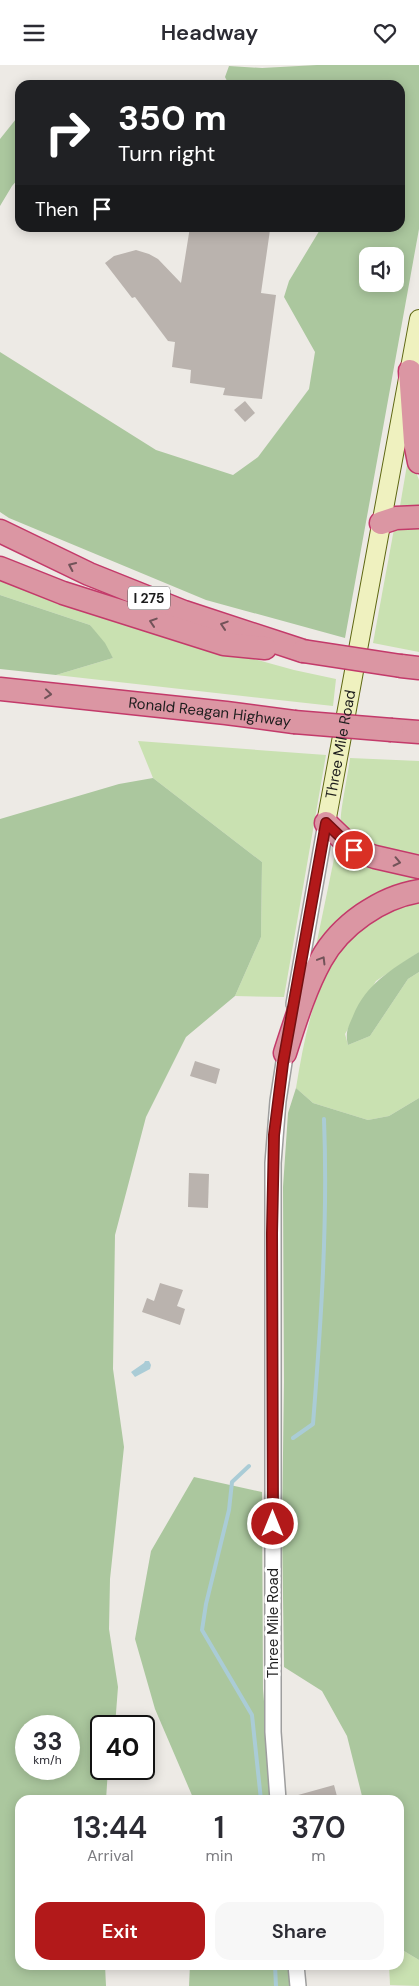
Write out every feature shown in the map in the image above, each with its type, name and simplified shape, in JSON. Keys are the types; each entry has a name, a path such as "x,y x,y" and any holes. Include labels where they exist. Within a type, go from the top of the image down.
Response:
{"highway":[{"path":"410,371 415,442 419,462"},
{"path":"381,523 396,519 419,517"},
{"name":"I 275","path":"0,531 89,574 184,612 303,651 410,667"},
{"path":"0,568 63,593 224,644 303,651"},
{"name":"Ronald Reagan Highway","path":"0,689 294,722 419,732"},
{"path":"326,823 354,850 419,867"},
{"path":"285,1053 312,979 322,958 339,937 359,917 403,893 419,891"}],"main road":[{"name":"Three Mile Road","path":"326,823 419,319"}],"street":[{"name":"Three Mile Road","path":"278,1795 274,1732 273,1163 278,1101 285,1053 326,823"},
{"path":"296,1970 298,1986"}],"green space":[{"path":"317,65 419,65 419,229 345,638 206,600 9,518 0,512 0,352 156,450 233,475 258,457 309,389 315,352 284,297 289,281 319,232 405,232 405,80 226,80 225,77 229,66 262,68"},
{"path":"15,120 15,183 0,206 0,139"},
{"path":"409,453 419,480 419,509 399,512"},
{"path":"419,528 419,652 373,643 394,529"},
{"path":"0,577 77,610 294,670 336,679 333,706 56,675 113,658 90,625 0,595"},
{"path":"0,595 90,625 105,643 113,658 56,675 0,669"},
{"path":"138,741 326,755 284,997 235,996 261,937 262,862 153,778"},
{"path":"350,758 419,761 419,858 375,849 364,845 346,832 341,819"},
{"path":"153,778 262,862 261,937 235,996 186,1037 146,1117 115,1235 113,1369 124,1447 110,1579 109,1629 118,1687 116,1715 90,1715 90,1780 107,1780 106,1795 15,1795 15,1970 105,1970 106,1986 0,1986 0,819 119,784"},
{"path":"337,851 419,875 419,884 318,950 316,946"},
{"path":"419,903 419,952 376,981 345,1034 348,1045 370,1036 408,979 419,972 419,1098 389,1116 368,1120 313,1103 296,1088 311,1015 331,963 341,947 367,925 392,910"},
{"path":"419,952 419,972 408,979 370,1036 348,1045 348,1027 365,995 380,979"},
{"path":"296,1088 313,1103 368,1120 389,1116 419,1098 419,1960 404,1951 404,1795 362,1795 347,1736 322,1691 284,1667 282,1525 284,1382 283,1187 288,1113"},
{"path":"194,1477 262,1492 263,1689 272,1795 192,1795 155,1709 135,1639 151,1551"},
{"path":"404,1951 419,1960 419,1986 390,1985 389,1970 404,1970"},
{"path":"190,1970 288,1970 290,1986 189,1986"}],"water":[{"path":"145,1361 149,1361 150,1369 135,1377 131,1372"}],"building":[{"path":"189,232 270,232 261,293 276,295 262,399 223,395 225,388 190,383 191,370 172,367 175,342 168,341 135,297 132,298 105,263 114,256 136,250 158,259 181,283"},
{"path":"245,401 255,413 245,422 234,410"},
{"path":"195,1061 220,1069 216,1084 190,1076"},
{"path":"189,1173 209,1174 208,1208 188,1207"},
{"path":"160,1283 183,1290 177,1306 185,1309 180,1325 142,1312 147,1298 154,1301"},
{"path":"334,1785 337,1795 298,1795"}],"waterway":[{"path":"293,1438 313,1424 324,1233 324,1119"},
{"path":"249,1466 232,1482 229,1510 206,1604 202,1630 252,1715 260,1795"},
{"path":"275,1970 276,1986"}],"route":[{"path":"273,1524 272,1233 274,1135 278,1101 326,823 354,850"}]}
